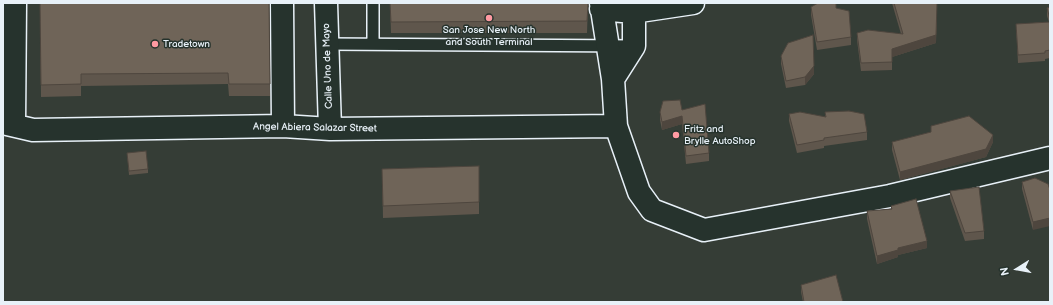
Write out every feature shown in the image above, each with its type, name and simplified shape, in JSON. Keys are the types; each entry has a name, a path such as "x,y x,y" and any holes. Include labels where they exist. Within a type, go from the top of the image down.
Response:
{"street":[{"path":"9,124 15,3"},
{"path":"282,3 283,126"},
{"name":"Calle Uno de Mayo","path":"326,3 330,129"},
{"path":"693,3 633,8 601,6 613,79 616,126 639,192 652,210 704,230 890,196 1050,158"},
{"path":"613,79 634,46 633,8"},
{"name":"Angel Abiera Salazar Street","path":"9,124 33,130 283,126 330,129 616,126"}],"lane":[{"path":"373,3 373,44"},
{"path":"327,44 634,46"}],"building":[{"name":"Tradetown","path":"40,3 269,3 270,84 229,84 228,73 81,74 81,84 41,85"},
{"name":"San Jose New North and South Terminal","path":"390,3 588,3 587,21 391,22"},
{"path":"818,3 836,3 836,8 849,11 851,37 817,42 811,7"},
{"path":"894,3 937,3 936,35 892,49 892,62 861,63 857,33 868,30 903,34"},
{"path":"1050,7 1050,19 1047,8"},
{"path":"1050,22 1050,50 1045,51 1045,53 1018,55 1016,24"},
{"path":"813,35 814,66 805,77 786,81 781,56 788,43"},
{"path":"680,100 682,110 705,104 709,153 686,156 682,116 662,122 660,112 663,101"},
{"path":"849,111 864,114 867,132 824,138 824,140 797,145 789,114 800,112 826,117 825,112"},
{"path":"969,116 993,135 986,149 900,172 892,142 931,132 931,126"},
{"path":"146,151 148,169 129,171 127,153"},
{"path":"479,166 479,202 383,206 382,169"},
{"path":"1035,178 1048,184 1050,190 1050,218 1033,222 1022,182"},
{"path":"979,187 984,231 965,233 950,191"},
{"path":"916,199 927,241 898,248 898,250 877,256 867,211 892,209 891,206"},
{"path":"836,275 843,302 804,302 801,285"}],"place":[{"name":"San Jose New North and South Terminal","path":"489,18"},
{"name":"Tradetown","path":"155,44"},
{"name":"Fritz and Brylle AutoShop","path":"676,135"}]}
